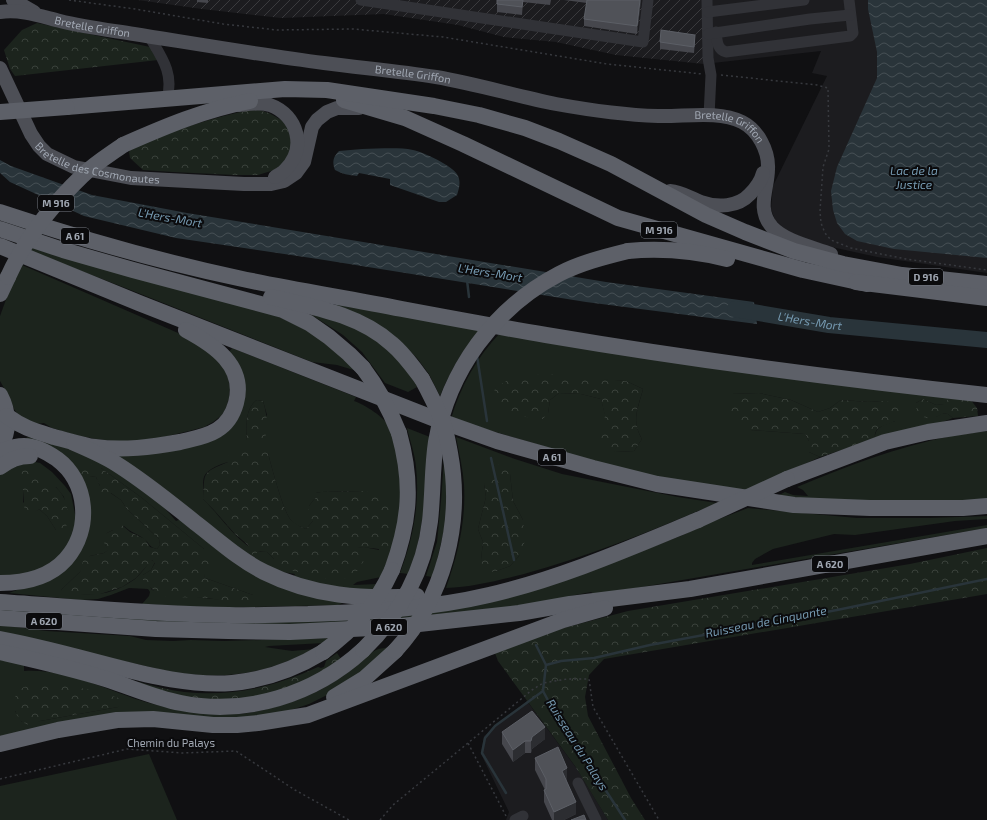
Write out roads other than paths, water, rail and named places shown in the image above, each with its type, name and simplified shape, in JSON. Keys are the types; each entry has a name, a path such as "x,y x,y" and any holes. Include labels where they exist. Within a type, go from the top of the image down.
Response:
{"highway":[{"name":"M 916","path":"0,294 22,249 42,220 82,176 123,145 137,135 158,125 218,102 254,92 285,89 327,90 434,106 479,115 525,128 560,141 611,164 706,215 770,242 818,258 866,267"},
{"path":"0,112 254,92"},
{"name":"M 916","path":"123,145 169,124 220,107 259,99 279,96 325,96 348,100 372,109 405,118 618,218 803,270 867,284"},
{"name":"A 61","path":"0,212 85,240 151,258 241,279 461,320 704,360 837,378 987,395"},
{"path":"0,228 63,250 283,310 309,323 349,354 363,368 377,386 384,398 399,433 404,451 408,490 404,532 392,570 368,611 355,626 323,652 308,661 273,675 232,683 206,683 180,680 139,673 37,646 0,639"},
{"name":"A 61","path":"6,248 139,303 435,419 497,441 593,468 657,484 794,505 870,508 963,508 987,506"},
{"path":"0,652 78,671 180,703 214,707 253,704 295,693 313,685 338,670 350,662 363,650 387,625 412,585 423,553 430,522 434,459 444,408 455,383 477,345 501,317 519,300 560,274 596,259 628,251 660,249 700,253 802,276 867,284"},
{"name":"D 916","path":"866,267 902,275 987,284"},
{"path":"187,285 215,284 321,309 351,319 373,330 394,345 422,379 442,421 453,466 455,500 454,519 448,553 436,586 419,619 404,642 365,678 351,687 333,698 285,718"},
{"name":"D 916","path":"867,284 987,298"},
{"path":"7,416 32,431 74,443 111,448 139,448 196,439 223,426 232,413 238,397 238,388 232,368 227,360 220,352 200,338 173,324 139,303"},
{"path":"0,395 5,406 7,416 5,435 0,448"},
{"name":"A 620","path":"0,602 114,610 230,615 390,610 436,605 489,595 565,573 698,520 787,479 885,442 928,432 987,423"},
{"path":"74,443 115,463 148,485 235,554 263,572 309,590 336,595 397,598 522,586"},
{"path":"0,452 22,446 36,448 53,456 71,472 76,481 83,503 83,522 77,541 66,558 49,572 38,577 20,582 0,583"},
{"path":"0,467 10,460 28,456 40,458 49,462 62,463"},
{"name":"A 620","path":"0,618 156,629 290,632 392,627 520,613 570,604 690,589 987,536"},
{"path":"0,744 58,730 117,720 153,719 213,725 237,725 308,715 563,620 602,609 677,595 690,589"}],"main road":[{"name":"Bretelle Griffon","path":"38,14 24,3 5,4 7,11 38,14 60,21 324,63 438,77 532,99 591,110 658,116 727,117 748,125 762,143 768,168 763,206 765,215 772,226 780,234 866,267"},
{"name":"Bretelle des Cosmonautes","path":"0,68 31,134 39,146 48,154 74,167 131,178 244,184 271,184 284,181 296,173 304,162 312,127 317,120 327,112 337,108 372,109"},
{"name":"Bretelle des Cosmonautes","path":"220,107 259,103 270,105 280,110 291,120 297,131 298,144 294,159 285,171 271,179 244,184"},
{"name":"Bretelle Griffon","path":"659,190 678,192 702,203 716,206 738,203 756,188 762,177 766,157"}],"lane":[{"path":"361,0 643,42 648,0"},
{"path":"707,0 712,33 719,47 722,51 726,52 852,35 849,0"},
{"path":"708,12 804,0"},
{"path":"712,33 850,15"},
{"path":"710,116 711,75 708,58 712,33"},
{"path":"149,36 164,60 169,72 170,86 167,99"},
{"path":"578,783 596,820"}],"water":[{"name":"Lac de la Justice","path":"868,0 987,0 987,258 894,249 857,241 845,234 837,223 833,210 831,191 837,167 877,78 877,52 868,9"},
{"path":"362,149 407,149 431,156 451,168 458,176 459,188 457,195 446,202 439,202 390,185 390,179 359,173 357,176 335,170 335,155 339,151"},
{"path":"0,160 11,166 92,195 187,213 606,282 754,302 757,324 586,302 176,238 84,216 10,182 0,173"}],"waterway":[{"path":"467,280 469,297"},
{"name":"L'Hers-Mort","path":"735,309 829,325 987,340"},
{"path":"477,356 487,421"},
{"path":"491,458 514,560"},
{"name":"Ruisseau de Cinquante","path":"546,665 561,661 594,658 650,645 837,610 987,579"},
{"name":"Ruisseau du Palays","path":"536,645 546,665 543,691 551,706 625,820"},
{"path":"506,793 482,753 485,738 495,726 543,691"}]}
